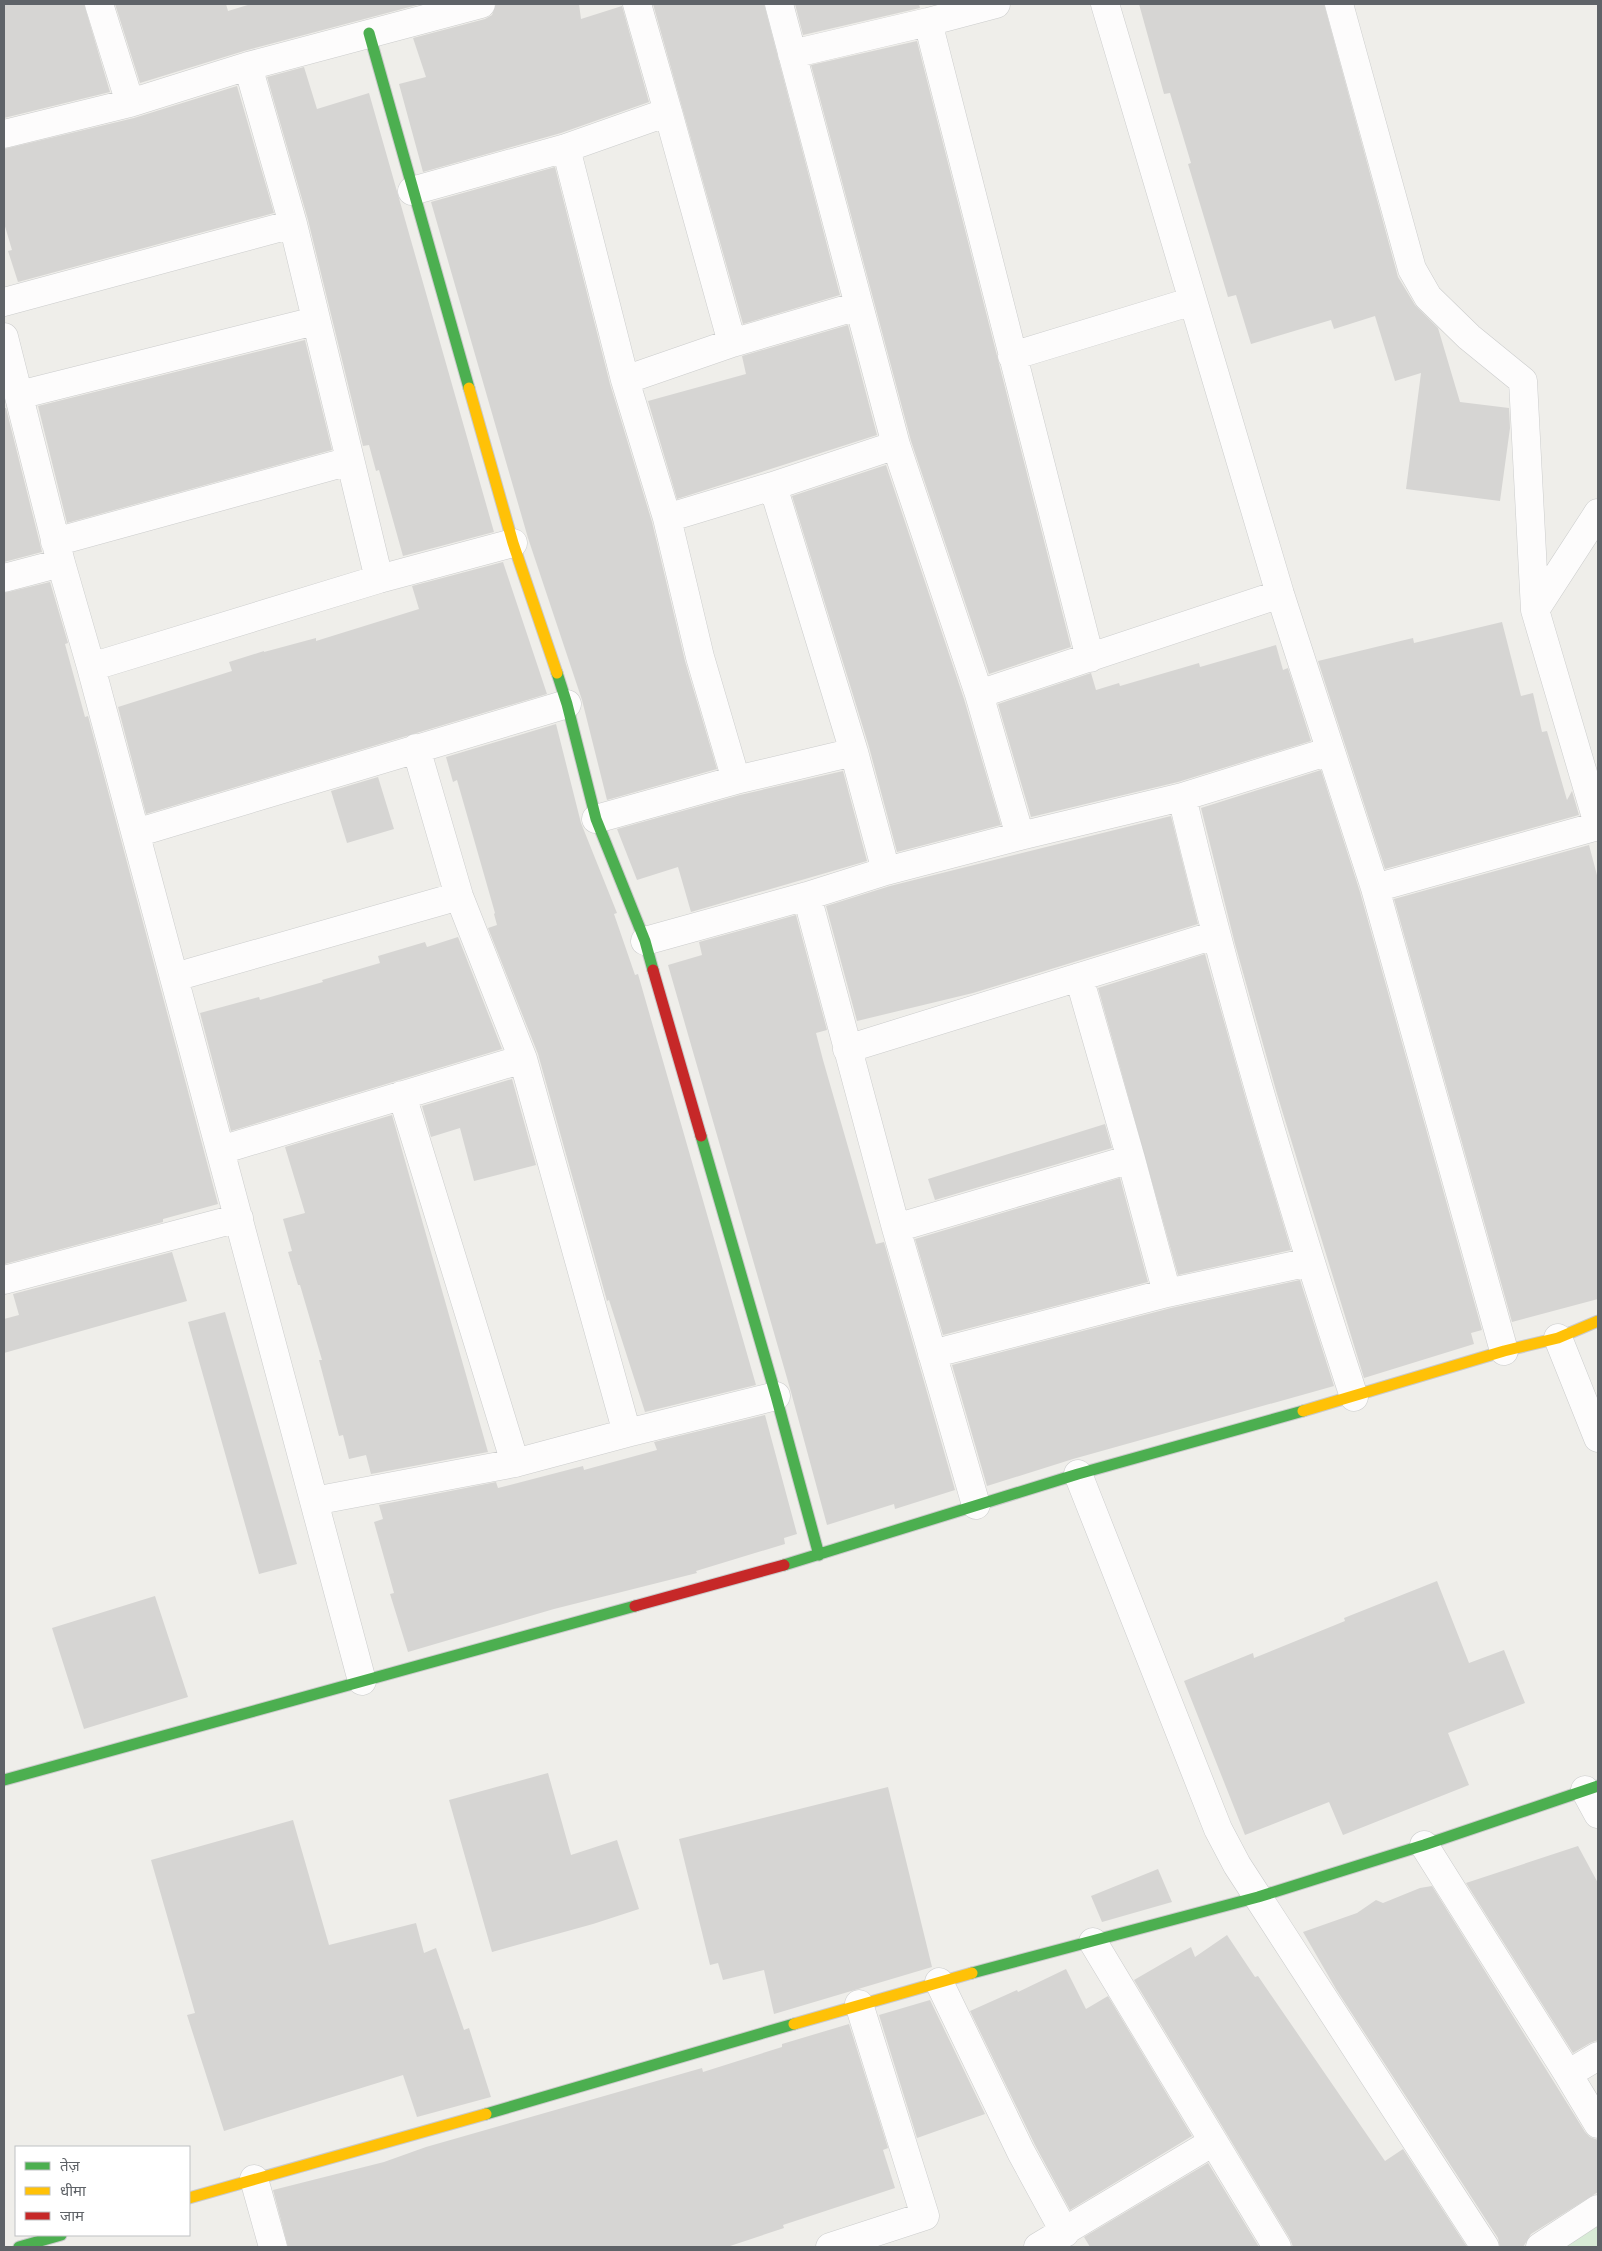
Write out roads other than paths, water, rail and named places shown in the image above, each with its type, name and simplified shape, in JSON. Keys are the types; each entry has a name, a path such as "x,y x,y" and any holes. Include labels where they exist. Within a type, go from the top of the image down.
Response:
{"street":[{"path":"99,4 130,103"},
{"path":"4,134 130,103 248,66 481,4"},
{"path":"638,4 732,343"},
{"path":"779,4 896,445 979,694 1020,836"},
{"path":"792,54 996,4"},
{"path":"1105,4 1280,594 1375,888 1504,1351"},
{"path":"1339,4 1412,269 1428,298 1469,337 1523,381 1535,610 1598,825 1375,888"},
{"path":"928,22 1090,658"},
{"path":"369,33 412,191 513,543 567,704 596,819 645,941 776,1396 819,1555"},
{"path":"248,66 293,224 379,579"},
{"path":"412,191 566,148 668,112"},
{"path":"566,148 625,380 666,518 700,657 736,780"},
{"path":"4,302 293,224"},
{"path":"1012,356 1193,302"},
{"path":"625,380 732,343 858,306"},
{"path":"19,394 315,321"},
{"path":"4,337 58,553 175,977 362,1680"},
{"path":"666,518 773,486 896,445"},
{"path":"4,578 58,553 350,461"},
{"path":"773,486 854,752 886,872"},
{"path":"1535,610 1598,513"},
{"path":"91,667 379,579 513,543"},
{"path":"979,694 1280,594"},
{"path":"136,833 567,704"},
{"path":"416,748 459,896 523,1059 627,1433"},
{"path":"645,941 886,872 1020,836 1182,796 1330,751"},
{"path":"596,819 736,780 854,752"},
{"path":"1182,796 1215,935 1310,1262 1354,1398"},
{"path":"175,977 459,896"},
{"path":"807,896 896,1228 976,1505"},
{"path":"847,1049 1215,935"},
{"path":"1079,977 1167,1293"},
{"path":"221,1150 523,1059"},
{"path":"402,1094 515,1463"},
{"path":"896,1228 1131,1159"},
{"path":"4,1280 239,1218"},
{"path":"932,1354 1167,1293 1310,1262"},
{"path":"4,1780 819,1555 1078,1474 1354,1398 1504,1351 1558,1338 1598,1321"},
{"path":"1558,1338 1598,1438"},
{"path":"314,1501 515,1463 776,1396"},
{"path":"1078,1474 1218,1829 1237,1866 1485,2247"},
{"path":"190,2198 621,2076 860,2004 1258,1897 1424,1845 1592,1788 1598,1814"},
{"path":"1424,1845 1598,2124"},
{"path":"1093,1942 1276,2247"},
{"path":"939,1982 1021,2152 1065,2233"},
{"path":"830,2247 925,2216 860,2004"},
{"path":"1568,2074 1598,2056"},
{"path":"1038,2247 1065,2233 1213,2142"},
{"path":"254,2179 274,2247"},
{"path":"1540,2247 1598,2209"},
{"path":"26,2246 58,2236"}]}
